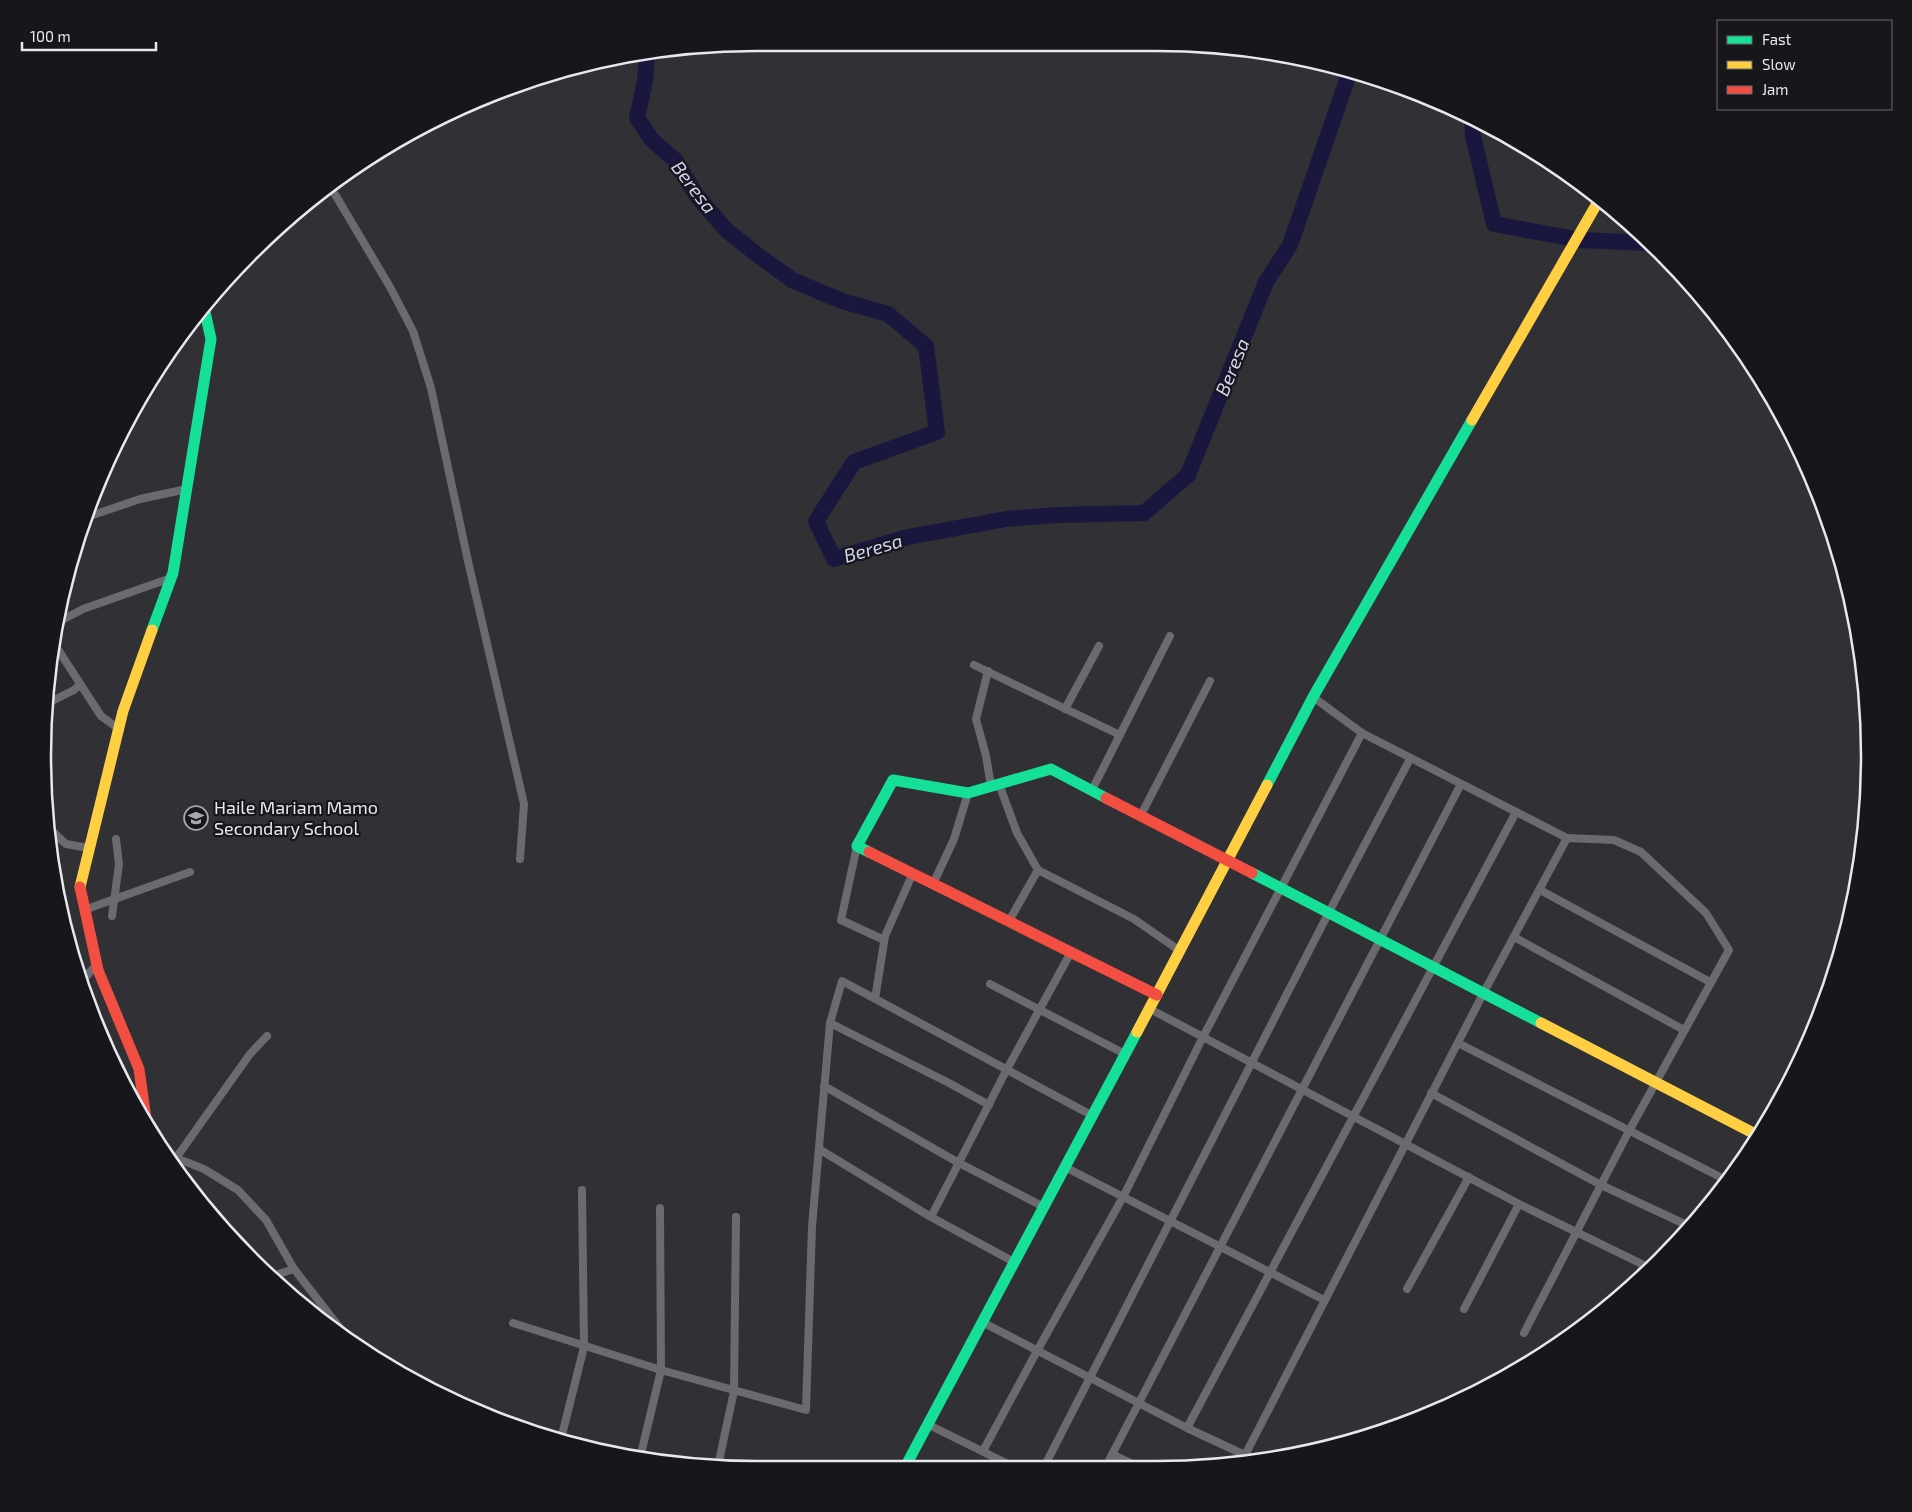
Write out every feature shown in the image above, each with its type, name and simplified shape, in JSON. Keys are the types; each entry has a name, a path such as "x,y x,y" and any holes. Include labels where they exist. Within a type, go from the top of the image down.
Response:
{"street":[{"path":"333,193 414,331 431,388 468,561 524,804 520,860"},
{"path":"908,1461 1150,1009 1313,697 1596,206"},
{"path":"144,1104 139,1069 96,964 80,886 124,711 171,578 211,339 206,316"},
{"path":"94,515 140,499 186,489"},
{"path":"65,618 83,609 171,578"},
{"path":"1092,790 1170,636"},
{"path":"1065,709 1098,646"},
{"path":"59,652 101,716 119,729"},
{"path":"974,665 1120,735"},
{"path":"988,671 976,720 995,785 1017,833 1038,870 1134,919 1180,951"},
{"path":"1141,815 1210,681"},
{"path":"54,700 80,685"},
{"path":"1313,697 1362,733 1567,838 1614,840 1641,852 1706,913 1729,950 1629,1131 1524,1333"},
{"path":"983,1451 1123,1197 1203,1037 1362,733"},
{"path":"1047,1461 1329,912 1410,759"},
{"path":"884,940 841,920 857,846 893,780 968,793 1050,769 1752,1131"},
{"path":"1108,1461 1461,784"},
{"path":"934,884 954,839 968,793"},
{"path":"1187,1428 1516,812"},
{"path":"56,835 66,844 89,848"},
{"path":"1245,1455 1431,1093 1567,838"},
{"path":"112,916 119,864 116,839"},
{"path":"857,846 1157,995"},
{"path":"1009,921 1038,870"},
{"path":"84,910 190,872"},
{"path":"876,999 884,940 913,874"},
{"path":"1540,890 1710,982"},
{"path":"1514,937 1684,1030"},
{"path":"932,1217 1006,1071 1071,952"},
{"path":"87,975 96,964"},
{"path":"513,1323 661,1370 806,1410 812,1226 830,1023 842,981 1006,1071 1093,1116"},
{"path":"990,984 1125,1054"},
{"path":"1150,1009 1519,1204 1643,1264"},
{"path":"830,1023 989,1105"},
{"path":"176,1156 250,1054 267,1036"},
{"path":"1458,1042 1721,1177"},
{"path":"824,1086 959,1163 1044,1207"},
{"path":"1431,1093 1601,1185 1684,1223"},
{"path":"819,1148 932,1217 1014,1262"},
{"path":"179,1161 204,1169 238,1190 266,1220 294,1269 334,1320"},
{"path":"1065,1167 1324,1300"},
{"path":"1407,1288 1469,1177"},
{"path":"562,1433 584,1347 582,1190"},
{"path":"1464,1308 1519,1204"},
{"path":"642,1451 661,1370 660,1208"},
{"path":"719,1459 734,1391 736,1217"},
{"path":"279,1274 294,1269"},
{"path":"982,1322 1240,1456"},
{"path":"927,1424 1002,1461"},
{"path":"1112,1454 1126,1461"}],"waterway":[{"name":"Beresa","path":"647,60 645,81 637,118 652,140 675,160 697,196 726,230 792,280 842,301 888,314 926,346 937,432 854,462 816,521 834,559 908,537 1006,519 1059,515 1144,513 1188,475 1266,282 1290,245 1348,78"},
{"name":"Beresa","path":"1472,126 1494,224 1581,240 1638,243"}],"traffic: fast":[{"path":"152,630 173,573 211,339 206,316"},
{"path":"1267,785 1313,697 1472,420"},
{"path":"869,852 857,846 893,780 968,793 1051,769 1106,798"},
{"path":"1252,873 1541,1023"},
{"path":"908,1461 1137,1032"}],"traffic: slow":[{"path":"1472,420 1596,206"},
{"path":"80,887 123,711 152,630"},
{"path":"1137,1032 1267,785"},
{"path":"1541,1023 1752,1132"}],"traffic: jam":[{"path":"1106,798 1252,873"},
{"path":"869,852 1157,995"},
{"path":"80,887 98,970 139,1069 144,1104"}],"place":[{"name":"Haile Mariam Mamo Secondary School","path":"196,818"}]}
